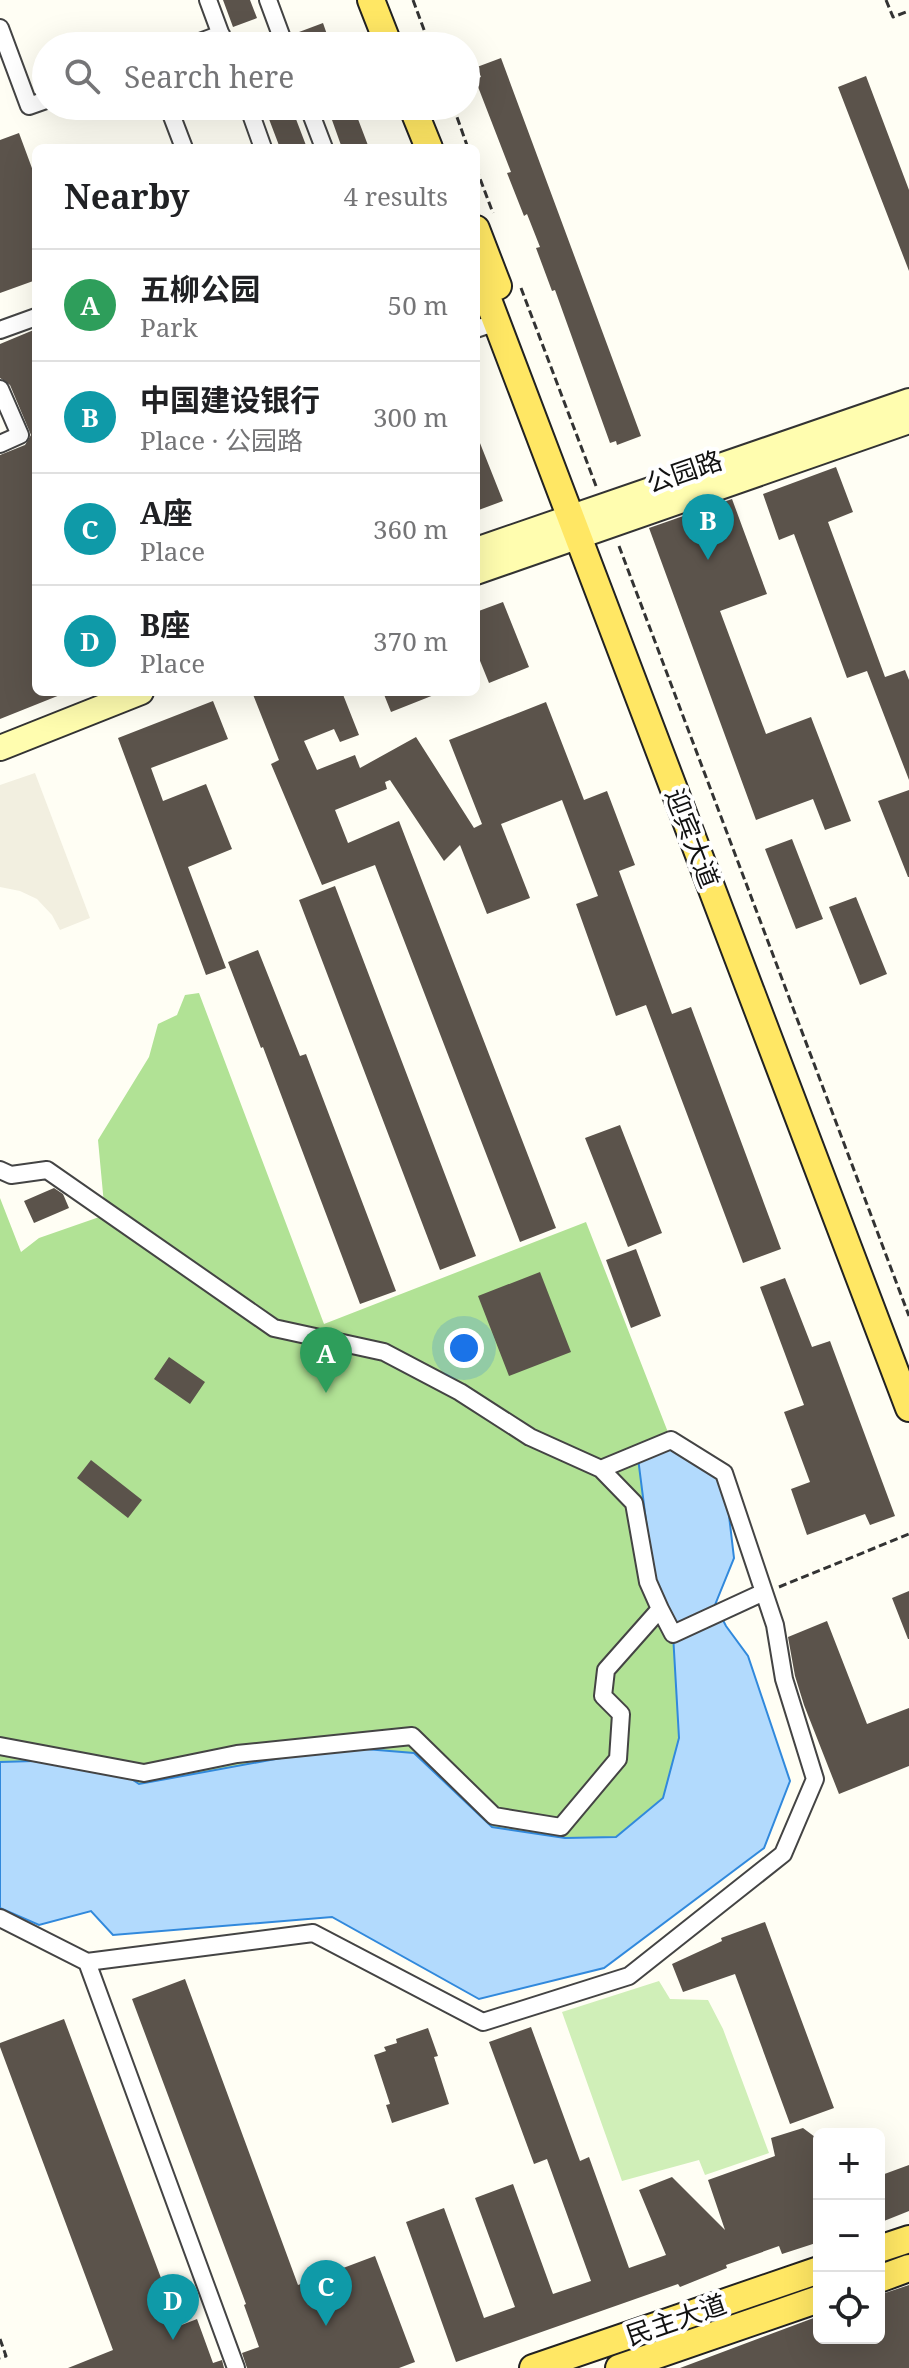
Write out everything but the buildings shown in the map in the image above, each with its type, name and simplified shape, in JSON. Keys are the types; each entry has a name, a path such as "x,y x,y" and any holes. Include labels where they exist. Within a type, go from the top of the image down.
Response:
{"main road":[{"path":"371,0 384,32"},
{"path":"389,0 401,32"},
{"path":"418,120 427,144"},
{"path":"434,120 443,144"},
{"name":"迎宾大道","path":"484,220 909,1408"},
{"name":"迎宾大道","path":"480,289 487,326 590,521 909,1365"},
{"path":"885,2247 909,2239"},
{"path":"885,2277 909,2268"},
{"name":"民主大道","path":"533,2368 813,2272"},
{"name":"民主大道","path":"619,2368 813,2301"}],"street":[{"path":"208,0 220,32"},
{"path":"268,0 280,32"},
{"path":"0,28 29,106 32,105"},
{"path":"173,120 182,144"},
{"path":"253,120 262,144"},
{"path":"313,120 322,144"},
{"path":"0,330 32,318"},
{"path":"0,389 20,435 0,444"},
{"path":"480,549 590,521 909,401"},
{"name":"公园路","path":"480,570 590,521 909,421"},
{"path":"0,737 99,696"},
{"path":"0,748 131,696"},
{"path":"0,1170 11,1175 47,1170 274,1328 384,1352 460,1392 530,1437 601,1469 634,1503 648,1582 673,1634 764,1592"},
{"path":"0,1918 87,1962 313,1933 483,2022 629,1976 783,1854 815,1779 784,1679 775,1625 724,1473 671,1440 601,1469"},
{"path":"0,1746 144,1773 237,1754 412,1736 494,1816 561,1827 618,1759 621,1714 603,1696 606,1670 660,1609"},
{"path":"87,1962 236,2368"}],"path":[{"path":"413,0 425,32"},
{"path":"886,0 893,17 909,11"},
{"path":"458,120 467,144"},
{"path":"480,194 484,220"},
{"path":"520,285 590,521 909,1316"},
{"path":"764,1592 909,1534"},
{"path":"0,2339 6,2356 0,2358"}],"green space":[{"path":"199,993 324,1324 586,1222 671,1440 673,1634 679,1738 663,1798 616,1837 565,1838 492,1827 414,1753 341,1747 139,1784 102,1759 0,1762 0,1198 21,1252 39,1238 105,1215 98,1140 149,1057 158,1024 177,1015 185,995"},
{"path":"659,1981 670,1999 708,2000 723,2029 769,2153 705,2175 699,2160 622,2181 562,2012"}],"shaded area":[{"path":"35,773 90,918 60,930 52,915 37,899 0,887 0,785"}],"water":[{"path":"671,1440 724,1473 734,1558 715,1605 748,1656 790,1781 764,1848 604,1968 479,1999 332,1917 113,1935 91,1911 39,1925 0,1908 0,1762 102,1759 139,1784 341,1747 414,1753 492,1827 565,1838 616,1837 663,1798 679,1738 673,1634 656,1599 638,1458"}],"place":[{"name":"中国建设银行","path":"708,560"},
{"name":"五柳公园","path":"326,1393"},
{"name":"A座","path":"326,2326"},
{"name":"B座","path":"173,2340"}]}
